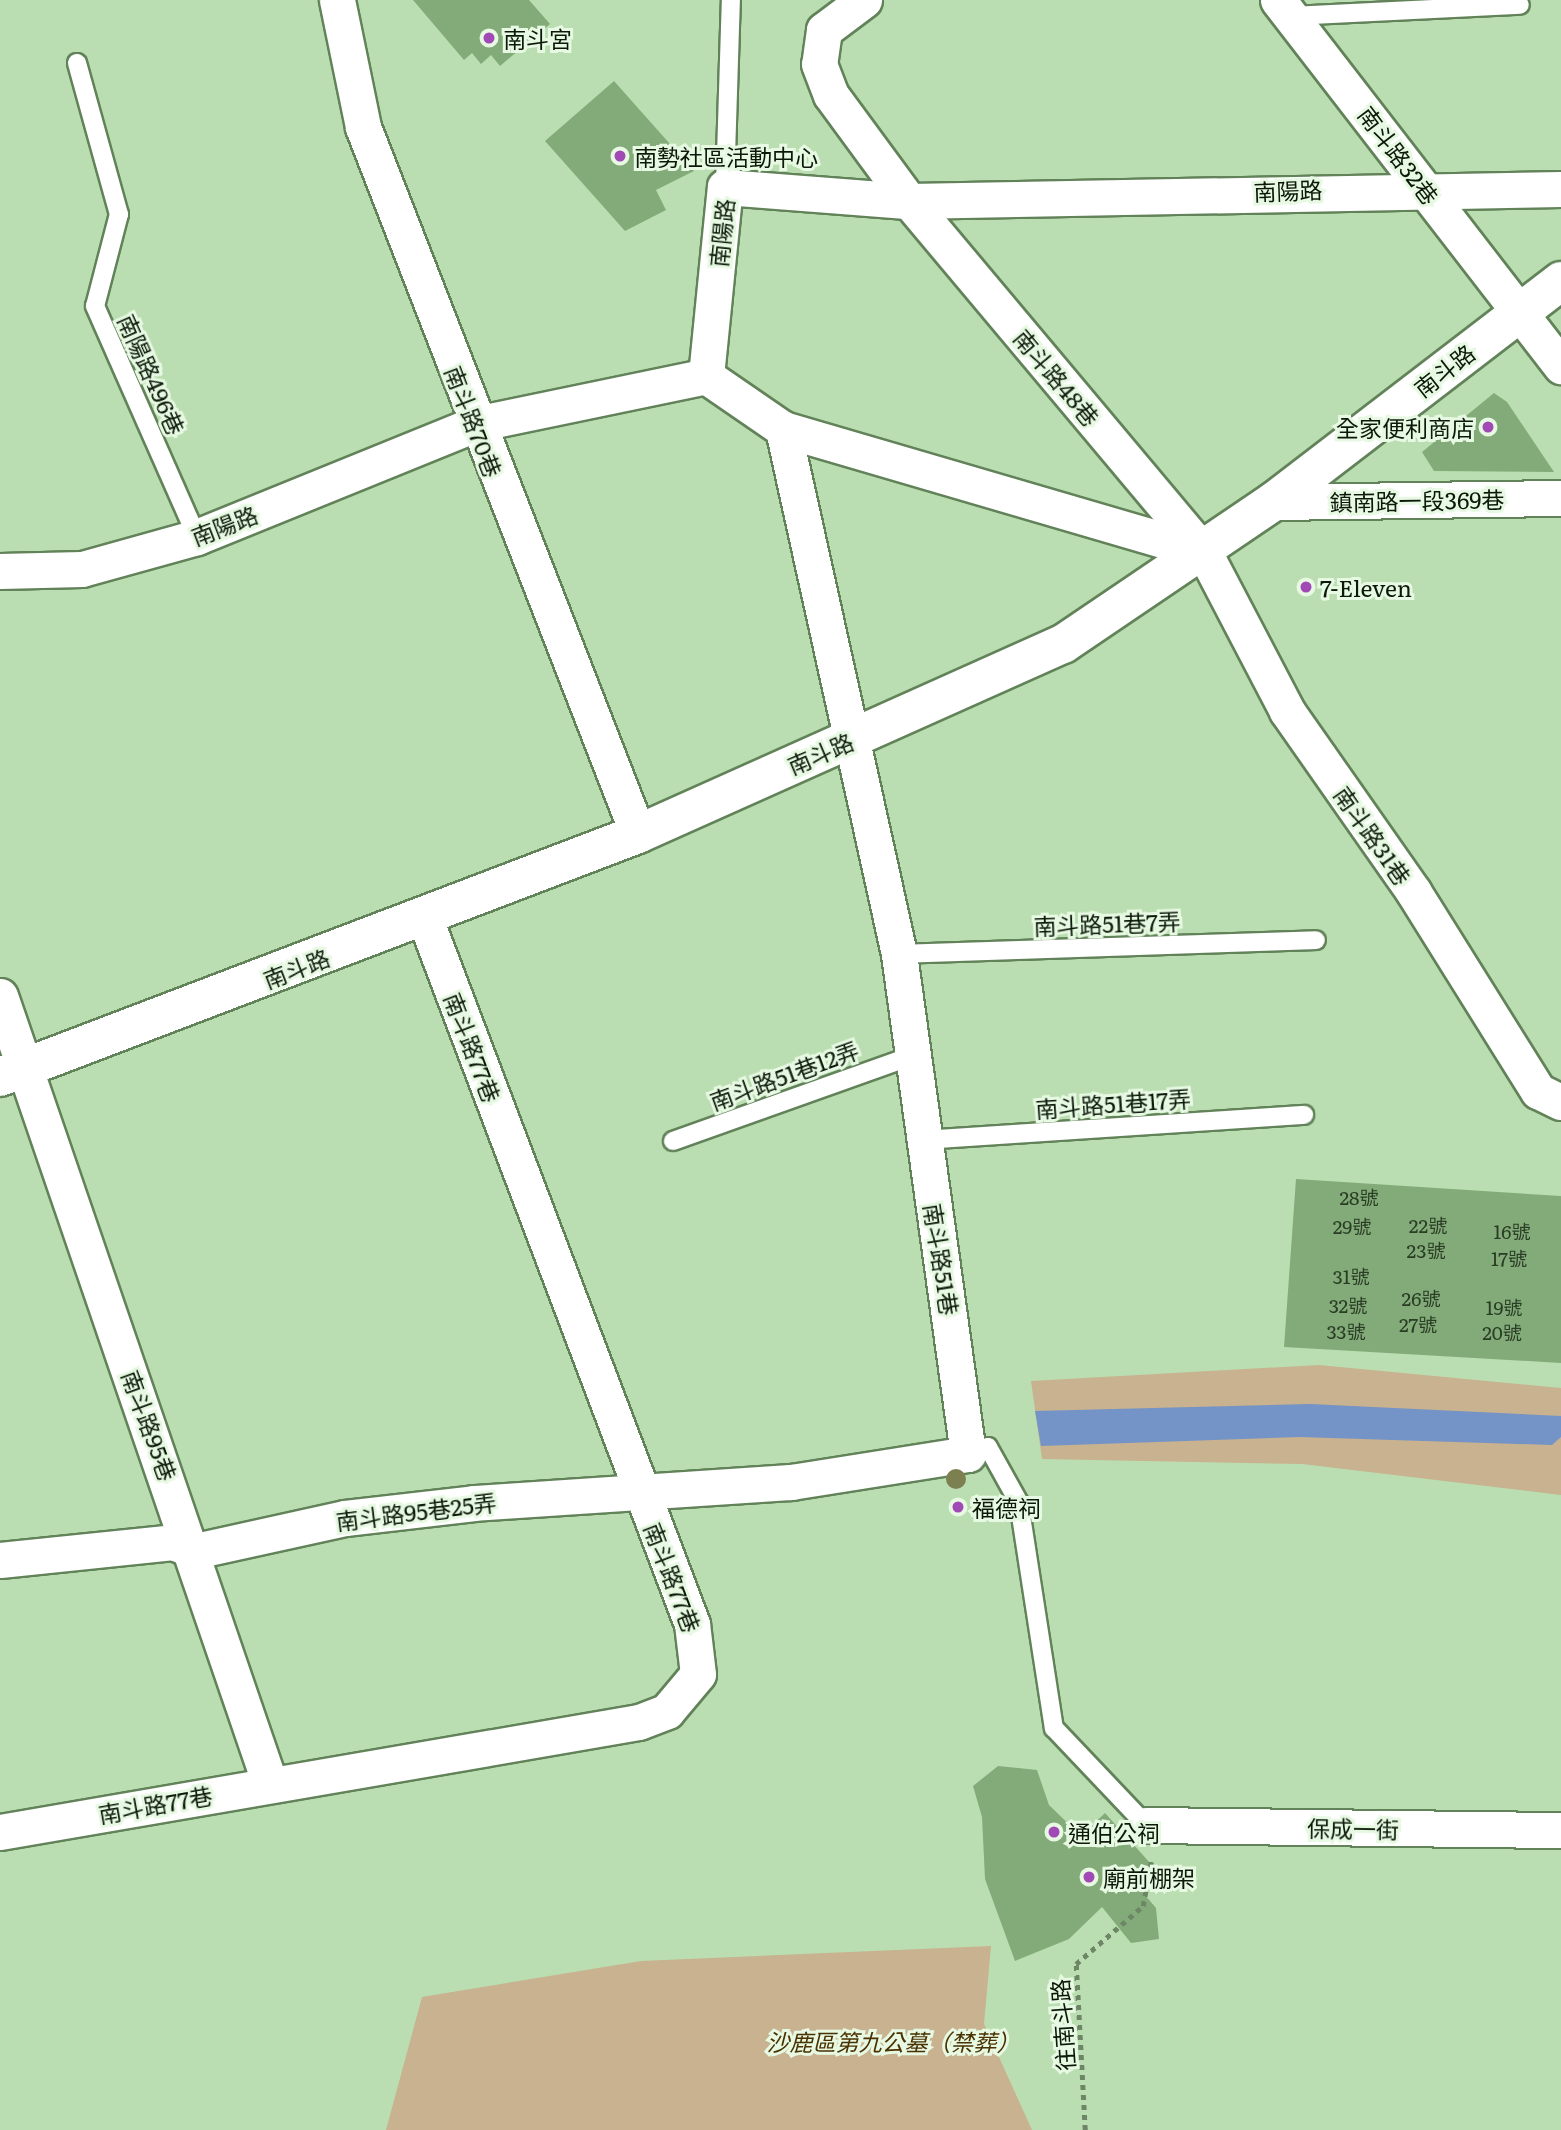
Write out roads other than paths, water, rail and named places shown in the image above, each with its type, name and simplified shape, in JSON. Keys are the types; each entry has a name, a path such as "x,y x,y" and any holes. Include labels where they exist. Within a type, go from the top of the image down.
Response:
{"street":[{"name":"南斗路70巷","path":"337,0 363,127 474,424 638,834"},
{"path":"864,0 824,30 819,64 831,96 909,201"},
{"name":"南斗路32巷","path":"1284,8 1561,366"},
{"name":"南陽路","path":"0,571 82,569 197,537 474,424 706,376 725,187 909,201 1422,186 1561,189"},
{"name":"南斗路48巷","path":"909,201 1204,552"},
{"name":"南斗路","path":"11,1073 425,919 638,834 1063,644 1204,552 1273,502 1561,281"},
{"path":"706,376 783,429 1204,552"},
{"name":"南斗路51巷","path":"783,429 899,954 968,1454"},
{"name":"鎮南路一段369巷","path":"1273,502 1561,498"},
{"name":"南斗路31巷","path":"1204,552 1287,711 1413,891 1538,1091 1561,1102"},
{"name":"南斗路77巷","path":"0,1832 639,1722 667,1711 698,1674 700,1649 425,919"},
{"name":"南斗路95巷","path":"0,996 11,1073 195,1551 270,1784"},
{"path":"639,1490 791,1482 968,1454"},
{"name":"南斗路95巷25弄","path":"195,1551 345,1518 639,1490"},
{"path":"0,1560 173,1542 195,1551"},
{"name":"保成一街","path":"1146,1825 1561,1830"}],"lane":[{"path":"725,187 731,0"},
{"path":"1284,8 1520,5"},
{"name":"南陽路496巷","path":"77,64 119,214 95,306 197,537"},
{"name":"南斗路51巷7弄","path":"899,954 1316,940"},
{"name":"南斗路51巷12弄","path":"673,1142 912,1056"},
{"name":"南斗路51巷17弄","path":"924,1140 1304,1115"},
{"path":"968,1454 988,1447 1019,1503 1054,1728 1146,1825"}],"water":[{"path":"1310,1404 1561,1416 1561,1437 1552,1445 1299,1437 1041,1446 1035,1411"}],"place":[{"name":"南斗宮","path":"489,38"},
{"name":"南勢社區活動中心","path":"620,156"},
{"name":"全家便利商店","path":"1488,427"},
{"name":"7-Eleven","path":"1306,587"},
{"name":"福德祠","path":"958,1507"},
{"name":"通伯公祠","path":"1054,1832"},
{"name":"廟前棚架","path":"1089,1877"}],"park label":[{"name":"沙鹿區第九公墓（禁葬）","path":"893,2041"}]}
